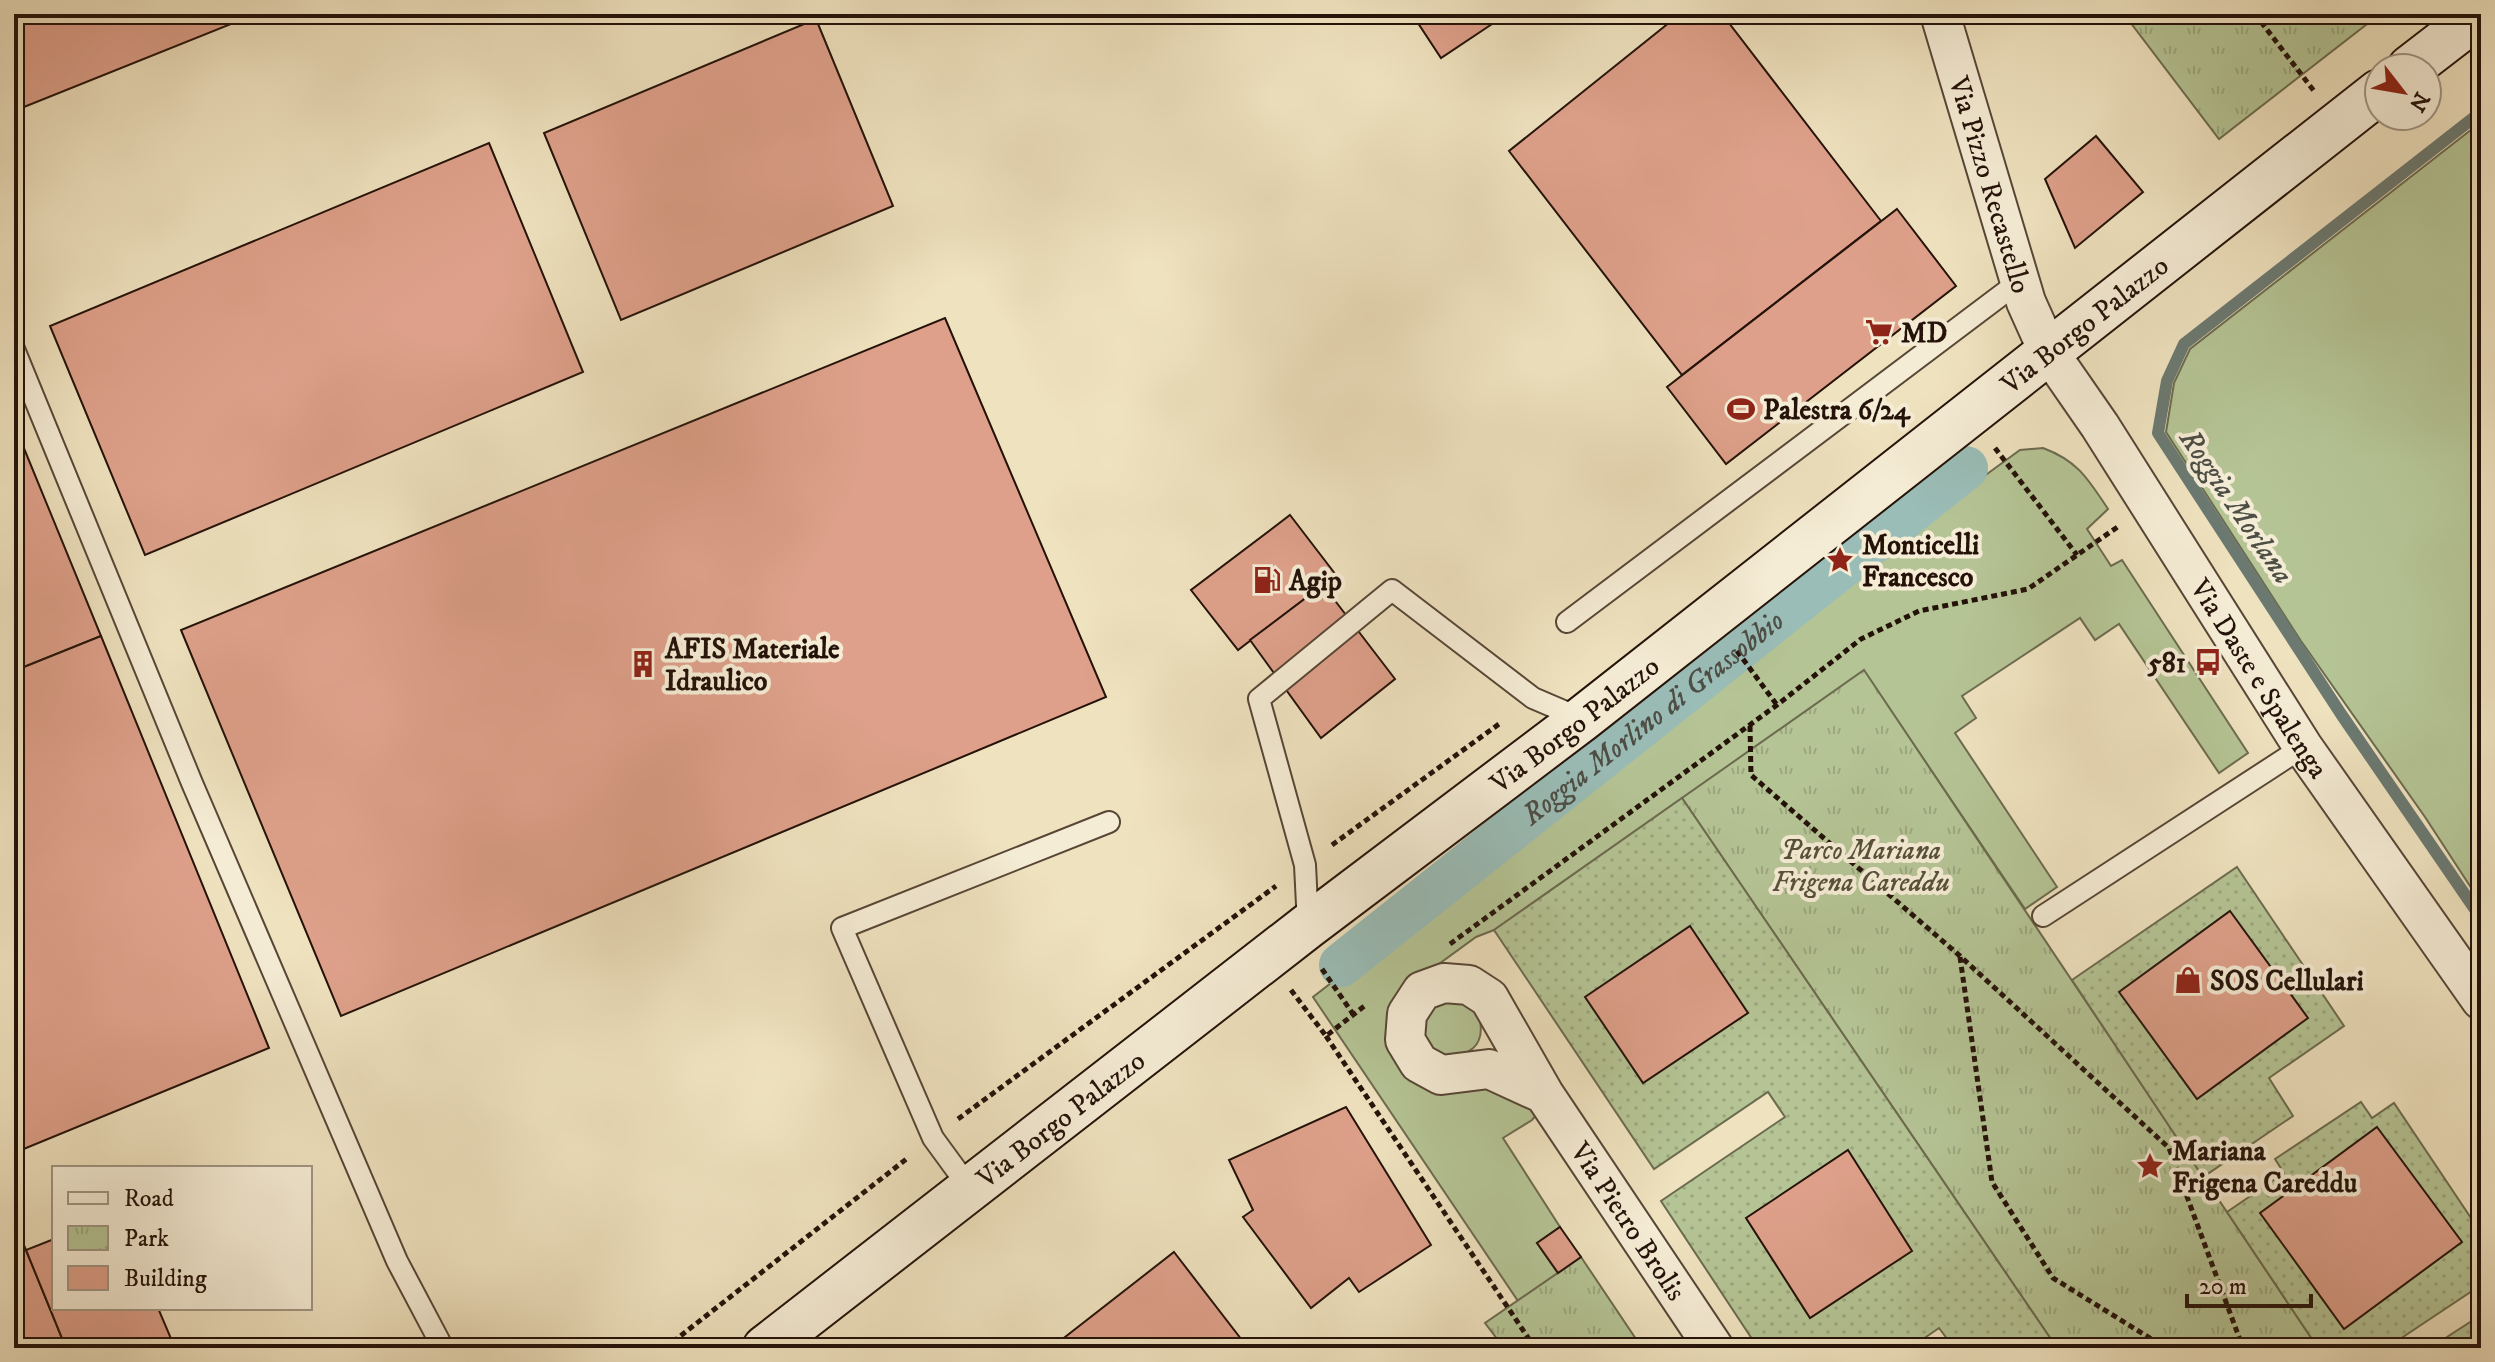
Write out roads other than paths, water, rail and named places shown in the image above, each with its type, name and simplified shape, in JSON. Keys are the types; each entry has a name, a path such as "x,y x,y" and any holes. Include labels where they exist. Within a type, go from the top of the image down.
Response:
{"main road":[{"path":"2429,52 2473,16"},
{"name":"Via Borgo Palazzo","path":"765,1348 971,1190 1312,943 1582,719 2363,104"}],"street":[{"name":"Via Pizzo Recastello","path":"1940,14 2020,281 2031,315 2048,351"},
{"name":"Via Daste e Spalenga","path":"2048,351 2100,426 2303,747 2481,1000"},
{"name":"Via Pietro Brolis","path":"1544,1094 1714,1348"}],"lane":[{"path":"1567,622 2020,281"},
{"path":"14,349 192,783 397,1261 443,1348"},
{"path":"1312,943 1305,865 1259,699 1392,590 1533,698 1582,719"},
{"path":"2043,916 2303,747"},
{"path":"971,1190 933,1138 842,928 1109,822"}],"waterway":[{"name":"Roggia Morlana","path":"2481,112 2184,344 2167,381 2158,433 2341,714 2481,918"},
{"name":"Roggia Morlino di Grassobbio","path":"1341,965 1966,468"}],"place":[{"name":"MD","path":"1879,332"},
{"name":"Palestra 6/24","path":"1741,409"},
{"name":"Monticelli Francesco","path":"1840,560"},
{"name":"Agip","path":"1267,580"},
{"name":"581","path":"2208,662"},
{"name":"AFIS Materiale Idraulico","path":"643,664"},
{"name":"SOS Cellulari","path":"2188,980"},
{"name":"Mariana Frigena Careddu","path":"2150,1166"}],"park label":[{"name":"Parco Mariana Frigena Careddu","path":"1861,865"}]}
